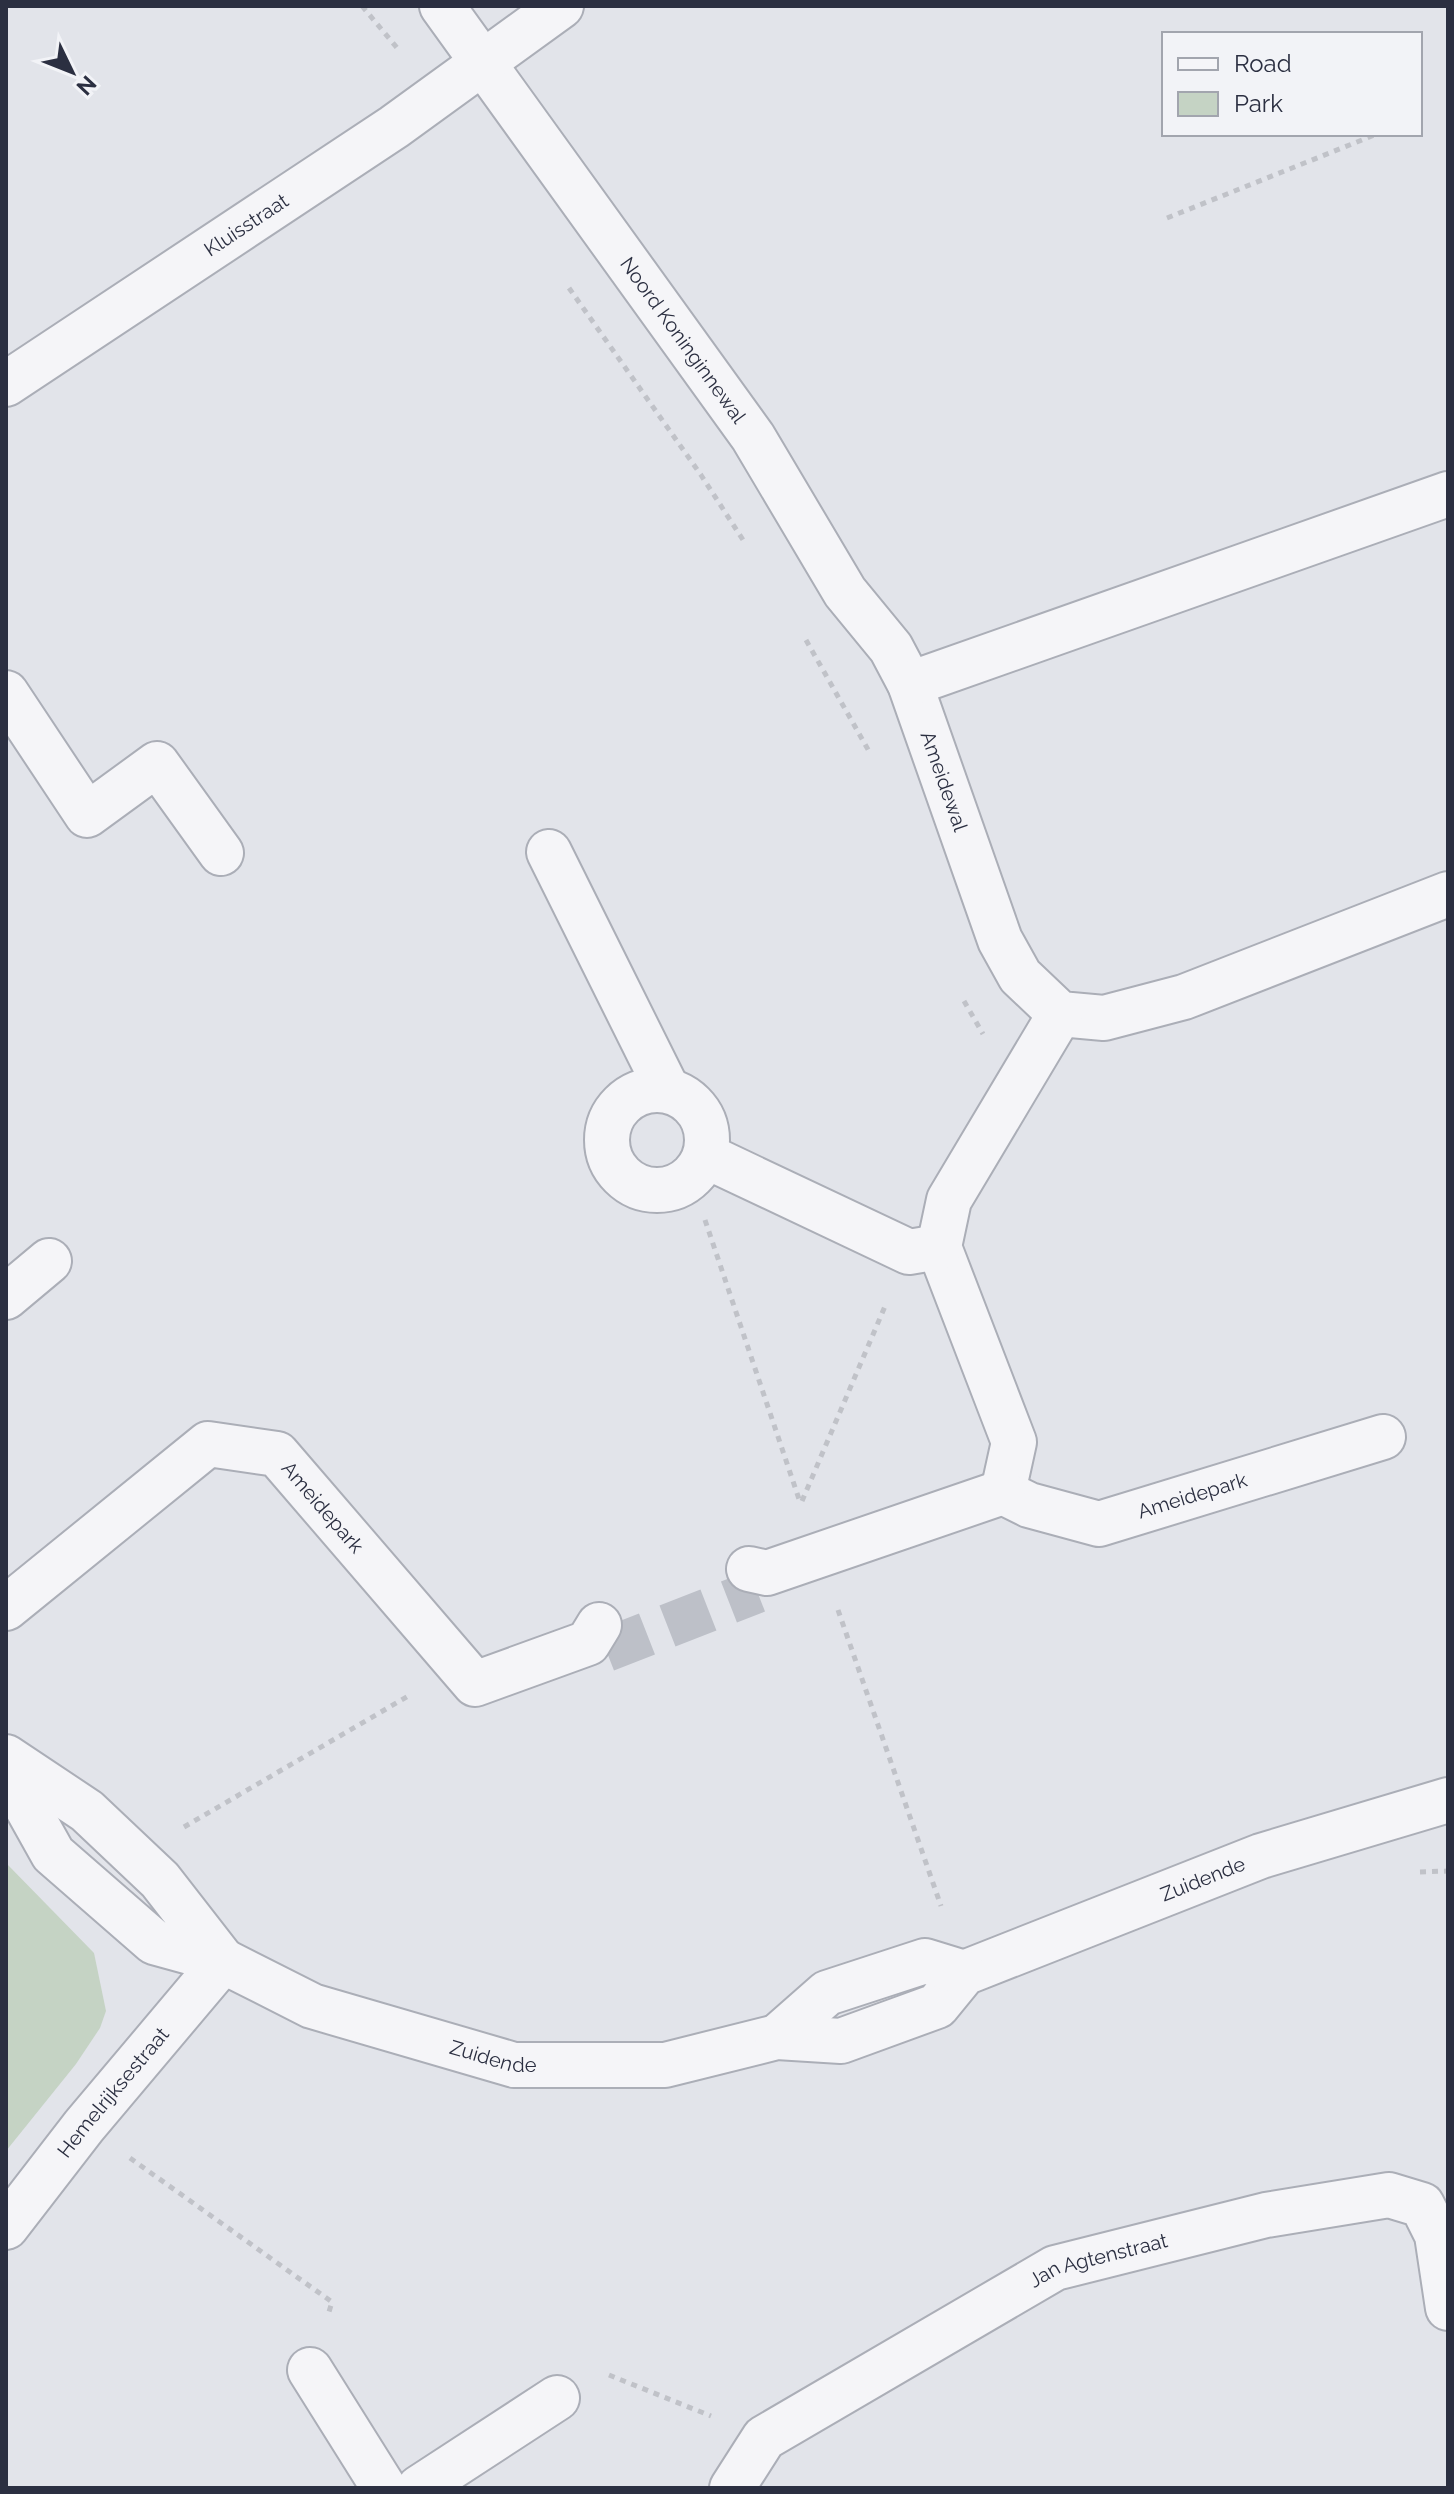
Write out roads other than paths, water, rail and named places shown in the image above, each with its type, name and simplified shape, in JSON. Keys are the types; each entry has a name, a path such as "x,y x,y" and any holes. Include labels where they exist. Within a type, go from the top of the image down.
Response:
{"street":[{"name":"Noord Koninginnewal","path":"442,6 753,437 845,592 891,648 910,684"},
{"name":"Kluisstraat","path":"6,384 394,127 561,6"},
{"path":"910,684 1448,494"},
{"name":"Ameidewal","path":"910,684 1000,940 1020,976 1060,1014"},
{"path":"6,693 87,815 157,764 221,853"},
{"path":"549,852 667,1089"},
{"path":"924,1249 949,1200 1060,1014 1104,1018 1184,997 1448,894"},
{"path":"667,1089 682,1095 696,1106 705,1121 708,1139 706,1156 694,1175 680,1185 666,1190 648,1190 631,1184 620,1175 610,1159 607,1142 609,1125 627,1100 649,1090 667,1089"},
{"path":"706,1156 924,1249 1014,1442 1003,1492 758,1578"},
{"path":"6,1297 49,1261"},
{"name":"Ameidepark","path":"1003,1492 1029,1505 1099,1524 1383,1437"},
{"name":"Ameidepark","path":"6,1608 208,1444 277,1454 475,1684 597,1639"},
{"name":"Zuidende","path":"6,1757 87,1811 160,1880 223,1961"},
{"name":"Zuidende","path":"6,1770 53,1854 154,1942 223,1961 312,2006 514,2065 665,2065 777,2037 841,2041 937,2006 964,1973 1261,1856 1448,1800"},
{"name":"Hemelrijksestraat","path":"6,2227 84,2126 223,1961"},
{"name":"Jan Agtenstraat","path":"732,2488 764,2438 1055,2268 1266,2215 1389,2195 1422,2205 1442,2235 1448,2308"},
{"path":"310,2370 384,2488"},
{"path":"419,2488 557,2398"}],"tunnel":[{"path":"606,1650 757,1591"}]}
